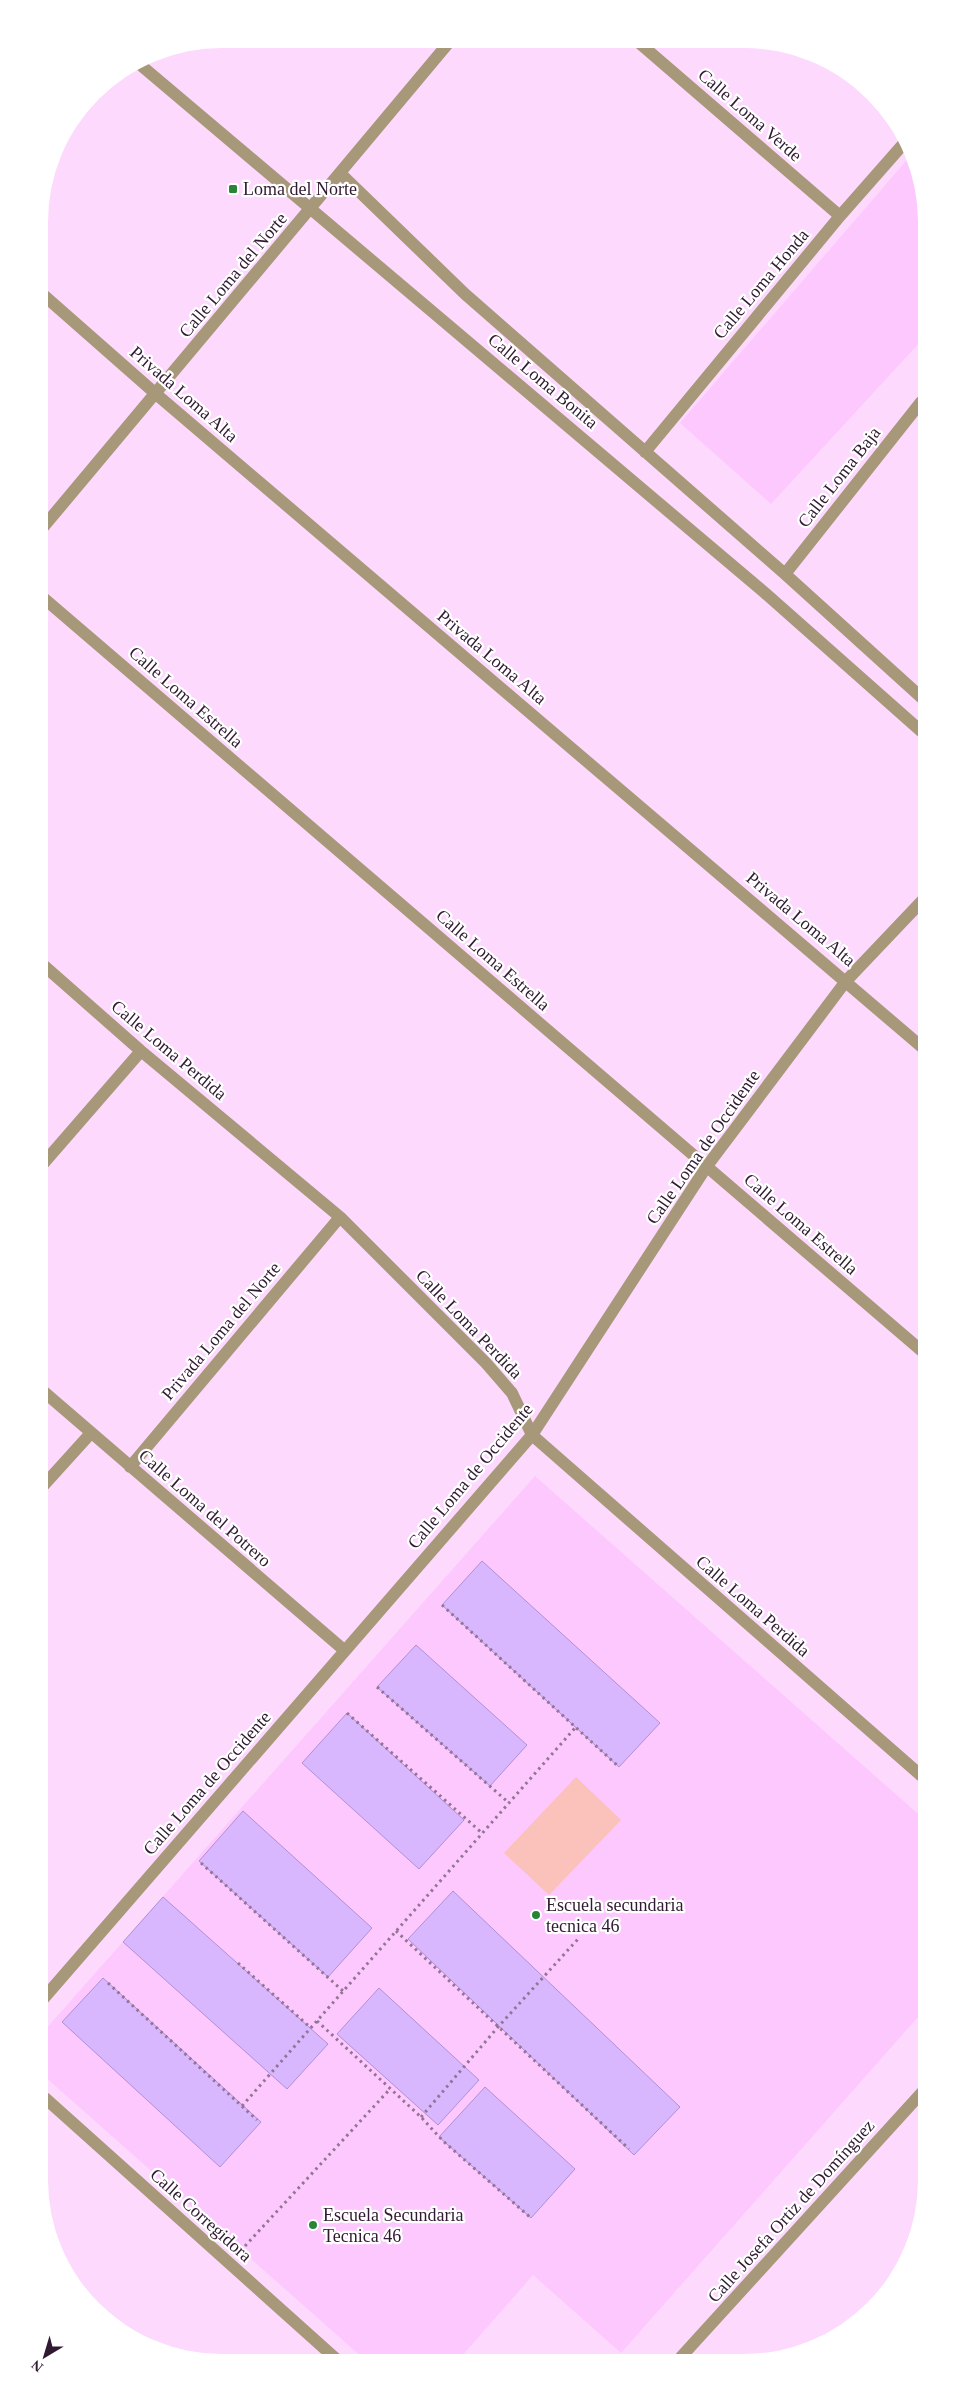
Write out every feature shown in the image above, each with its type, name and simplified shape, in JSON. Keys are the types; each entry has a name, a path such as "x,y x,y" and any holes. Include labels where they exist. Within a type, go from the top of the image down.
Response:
{"street":[{"name":"Calle Loma del Norte","path":"48,522 444,48"},
{"name":"Calle Loma Verde","path":"644,48 840,216"},
{"name":"Calle Loma Bonita","path":"142,66 765,593 918,728"},
{"name":"Calle Loma Honda","path":"645,452 840,216 900,148"},
{"path":"340,173 465,294 785,574 918,694"},
{"name":"Privada Loma Alta","path":"48,299 156,394 918,1043"},
{"name":"Calle Loma Baja","path":"785,574 918,406"},
{"name":"Calle Loma Estrella","path":"48,602 917,1346"},
{"name":"Calle Loma de Occidente","path":"48,1993 532,1435 707,1166 846,981 918,906"},
{"name":"Calle Loma Perdida","path":"48,969 141,1051 340,1217 486,1363 512,1394 532,1435 917,1772"},
{"path":"48,1158 141,1051"},
{"name":"Privada Loma del Norte","path":"130,1467 340,1217"},
{"name":"Calle Loma del Potrero","path":"48,1396 344,1650"},
{"path":"48,1480 91,1433"},
{"name":"Calle Josefa Ortiz de Domínguez","path":"685,2354 917,2098"},
{"name":"Calle Corregidora","path":"48,2102 331,2354"}],"path":[{"path":"442,1605 619,1767"},
{"path":"377,1687 509,1803"},
{"path":"347,1713 482,1833"},
{"path":"242,2106 575,1728"},
{"path":"201,1863 343,1991"},
{"path":"396,1931 629,2149"},
{"path":"421,2117 498,2027 578,1939"},
{"path":"238,1964 311,2028"},
{"path":"108,1982 257,2120"},
{"path":"317,2021 421,2117 444,2141 531,2218"},
{"path":"230,2264 390,2089"}],"shaded area":[{"path":"906,161 912,176 918,222 918,344 771,504 680,423"},
{"name":"Escuela secundaria tecnica 46","path":"535,1476 917,1813 917,2018 621,2353 533,2275 464,2354 358,2354 48,2080 48,2026"},
{"path":"576,1777 621,1820 549,1895 504,1853"}],"building":[{"path":"482,1561 660,1723 619,1767 442,1605"},
{"path":"416,1645 527,1745 490,1786 377,1687"},
{"path":"347,1713 464,1820 419,1869 302,1763"},
{"path":"243,1811 372,1928 328,1977 199,1861"},
{"path":"453,1891 680,2107 634,2155 408,1939"},
{"path":"163,1897 328,2044 287,2089 123,1942"},
{"path":"103,1978 261,2122 220,2167 62,2022"},
{"path":"379,1988 479,2080 438,2125 337,2034"},
{"path":"485,2087 575,2169 531,2218 439,2137"}],"place":[{"name":"Loma del Norte","path":"233,189"},
{"name":"Escuela secundaria tecnica 46","path":"536,1915"},
{"name":"Escuela Secundaria Tecnica 46","path":"313,2225"}]}
